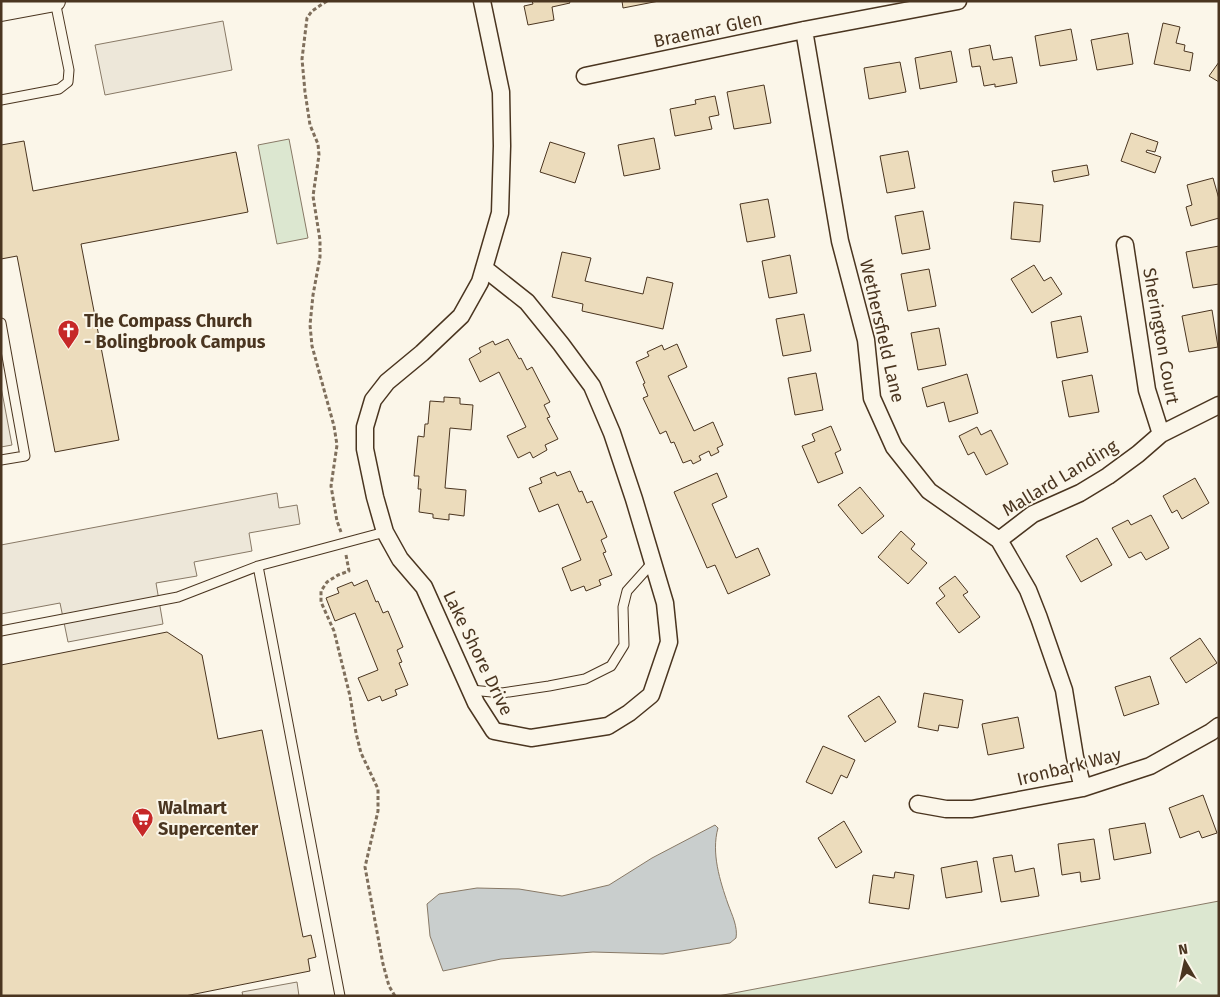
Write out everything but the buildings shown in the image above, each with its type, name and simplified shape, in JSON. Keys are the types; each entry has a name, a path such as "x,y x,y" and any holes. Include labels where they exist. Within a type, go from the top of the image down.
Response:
{"street":[{"path":"1,11 21,4 55,1"},
{"name":"Lake Shore Drive","path":"482,1 500,92 502,146 500,214 484,268 480,282 461,316 422,353 395,373 373,400 365,427 365,449 375,497 385,532 400,559 424,586 471,690 494,731 531,738 608,726 629,713 651,695 670,642 665,603 612,434 592,386 527,302 484,268"},
{"name":"Braemar Glen","path":"585,76 804,30 958,1"},
{"name":"Wethersfield Lane","path":"804,30 840,241 866,340 872,398 894,447 930,491 998,540 1028,590 1064,690 1083,788"},
{"name":"Sherington Court","path":"1124,245 1147,390 1161,434"},
{"name":"Mallard Landing","path":"998,540 1033,514 1080,493 1108,476 1161,434 1219,405"},
{"name":"Ironbark Way","path":"918,804 946,809 972,809 1083,788 1150,766 1219,726"}],"lane":[{"path":"1,100 59,89 68,82 68,70 55,1"},
{"path":"1,323 25,456 1,460"},
{"path":"1,632 178,597 258,566 385,532"},
{"path":"471,690 502,693 549,686 585,679 611,666 624,644 623,607 627,591 653,562"},
{"path":"258,566 340,996"}],"path":[{"path":"327,1 307,18 302,59 304,92 310,125 318,144 319,155 313,196 320,240 320,257 310,325 312,346 334,426 337,445 331,486 349,571 327,582 321,591 321,602 334,631 350,696 361,753 378,789 377,820 364,867 383,964 389,986 395,996"}],"green space":[{"path":"289,139 308,238 277,244 258,145"},
{"path":"1219,901 1219,996 718,996"}],"shaded area":[{"path":"223,21 232,70 105,95 95,45"},
{"path":"1,387 12,445 1,447"},
{"path":"277,493 279,508 297,505 300,524 249,533 252,551 194,562 197,576 156,583 163,624 68,642 60,603 1,614 1,545"},
{"path":"715,825 718,828 715,847 717,867 736,930 736,938 730,943 663,954 593,952 501,959 443,971 430,936 427,904 439,894 477,888 519,889 562,896 609,885 652,858"},
{"path":"297,982 299,996 243,996 242,992"}],"place":[{"name":"The Compass Church - Bolingbrook Campus","path":"68,350"},
{"name":"Walmart Supercenter","path":"142,837"}]}
